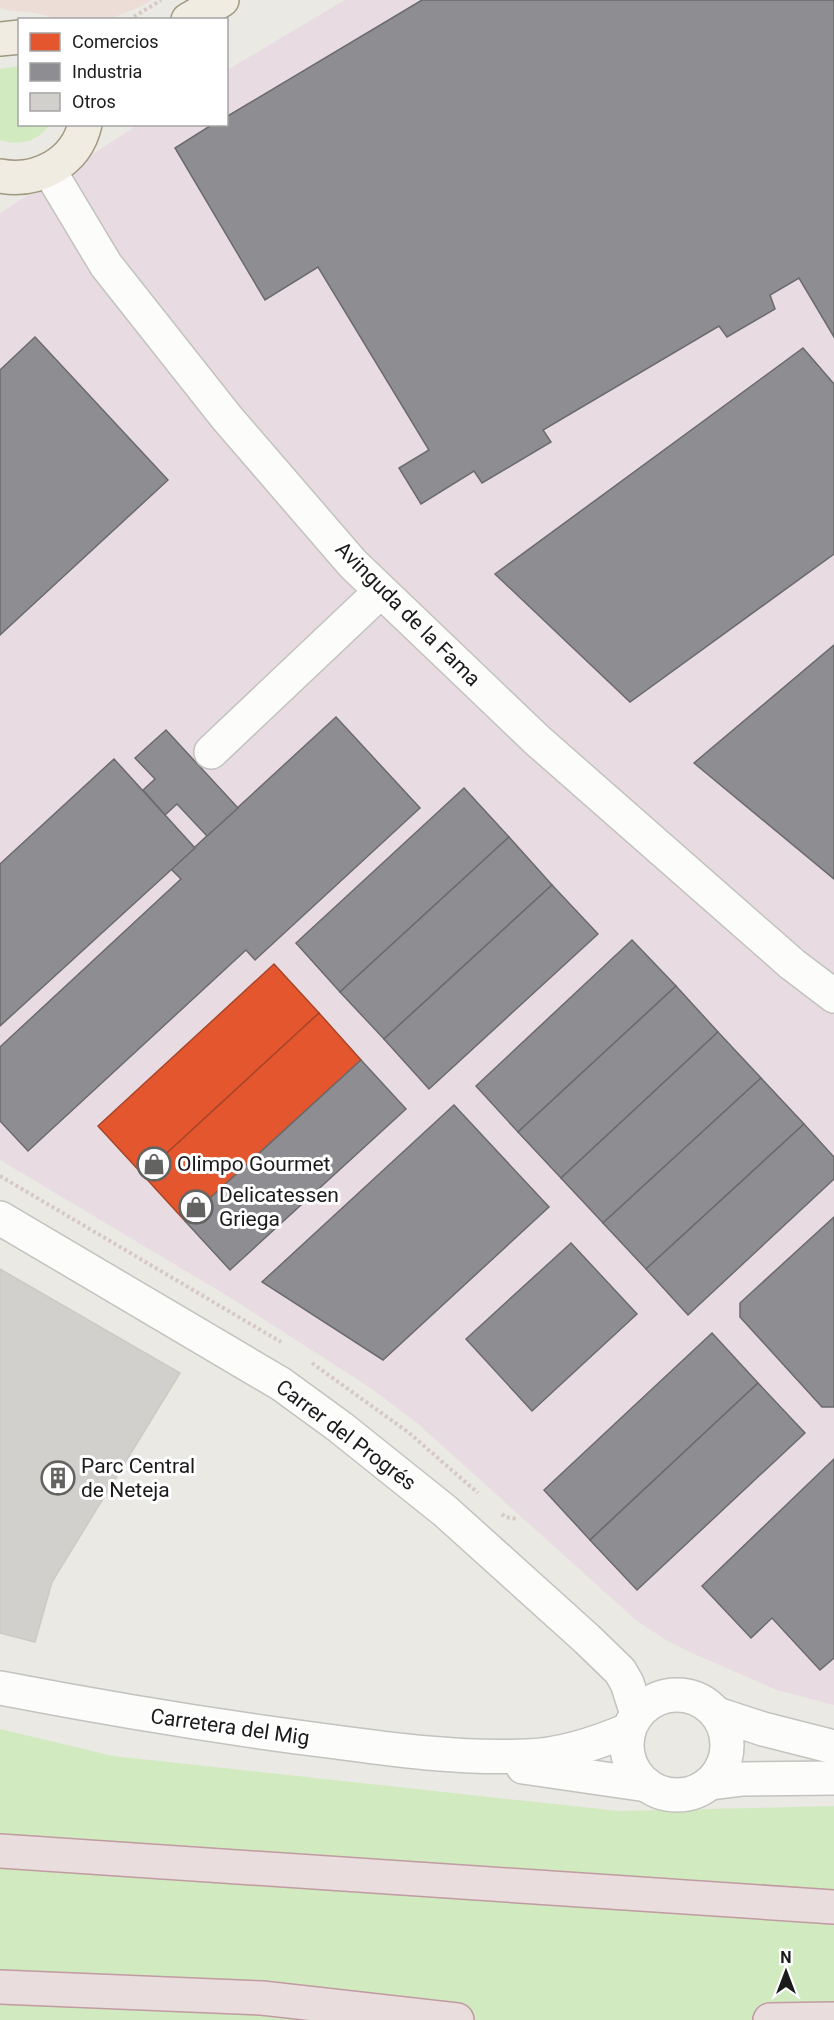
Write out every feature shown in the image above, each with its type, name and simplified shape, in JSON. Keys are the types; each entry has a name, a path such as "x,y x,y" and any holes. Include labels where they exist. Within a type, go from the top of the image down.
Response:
{"highway":[{"path":"0,1851 834,1907"},
{"path":"0,1987 262,1998 457,2020"},
{"path":"770,2020 834,2019"}],"main road":[{"path":"191,18 222,0"},
{"path":"0,39 18,37"},
{"path":"0,176 29,177 49,170 71,153 85,126"}],"street":[{"name":"Avinguda de la Fama","path":"49,170 113,274 227,418 353,564 537,740 792,964 834,996"},
{"path":"211,752 380,592"},
{"name":"Carrer del Progrés","path":"0,1218 281,1384 340,1427 445,1511 620,1671 627,1683 632,1722"},
{"name":"Carretera del Mig","path":"0,1688 111,1709 287,1736 462,1756 647,1785"},
{"path":"711,1783 722,1767 728,1749 727,1737 717,1714 706,1703 692,1696 677,1694 648,1703 632,1722 627,1754 631,1767 647,1785 662,1793 679,1795 696,1791 711,1783 743,1779 834,1778"},
{"path":"717,1714 763,1729 834,1747"},
{"name":"Carretera del Mig","path":"462,1756 529,1756 560,1752 607,1739 632,1722"}],"path":[{"path":"132,18 162,0"},
{"path":"505,1517 518,1519"}],"shaded area":[{"path":"0,0 152,0 112,18 52,18 36,13 0,8"},
{"path":"345,0 834,0 834,1705 777,1690 666,1640 637,1621 417,1423 372,1389 226,1295 0,1160 0,213 136,126 228,126 228,69"}],"green space":[{"path":"18,66 18,126 48,126 34,139 14,143 0,140 0,69"},
{"path":"0,1729 113,1756 619,1811 834,1806 834,2020 0,2020"}],"building: Comercios":[{"path":"274,964 319,1013 143,1175 98,1126"},
{"path":"319,1013 361,1060 185,1221 143,1175"}],"building: Industria":[{"path":"422,0 834,0 834,337 799,278 770,295 775,309 727,337 719,326 543,430 551,442 482,483 474,471 421,504 399,468 429,450 318,267 265,300 175,148 210,126 228,126 228,116"},
{"path":"35,337 168,480 0,635 0,370"},
{"path":"803,348 834,384 834,554 630,702 495,574"},
{"path":"834,645 834,879 694,763"},
{"path":"336,717 420,808 255,960 246,950 28,1151 0,1121 0,1047 181,879 171,869"},
{"path":"166,730 238,808 207,836 177,804 165,815 143,790 155,779 135,758"},
{"path":"114,759 195,848 0,1026 0,864"},
{"path":"464,788 509,837 340,992 296,943"},
{"path":"509,837 552,885 384,1039 340,992"},
{"path":"552,885 598,934 429,1089 384,1039"},
{"path":"632,940 676,986 518,1132 476,1086"},
{"path":"676,986 718,1032 561,1178 518,1132"},
{"path":"718,1032 761,1078 603,1223 561,1178"},
{"path":"361,1060 406,1109 230,1270 185,1221"},
{"path":"761,1078 804,1124 646,1269 603,1223"},
{"path":"454,1105 549,1207 383,1360 262,1282"},
{"path":"804,1124 834,1157 834,1179 688,1315 646,1269"},
{"path":"834,1217 834,1407 822,1407 740,1317 740,1303"},
{"path":"571,1243 637,1314 532,1411 466,1339"},
{"path":"712,1333 758,1383 590,1540 544,1490"},
{"path":"758,1383 805,1433 637,1590 590,1540"},
{"path":"834,1459 834,1658 820,1670 772,1618 751,1638 702,1586"}],"building: Otros":[{"name":"Parc Central de Neteja","path":"0,1269 180,1373 52,1582 35,1642 0,1633"}],"place":[{"name":"Olimpo Gourmet","path":"154,1164"},
{"name":"Delicatessen Griega","path":"196,1207"},
{"name":"Parc Central de Neteja","path":"58,1478"}]}
